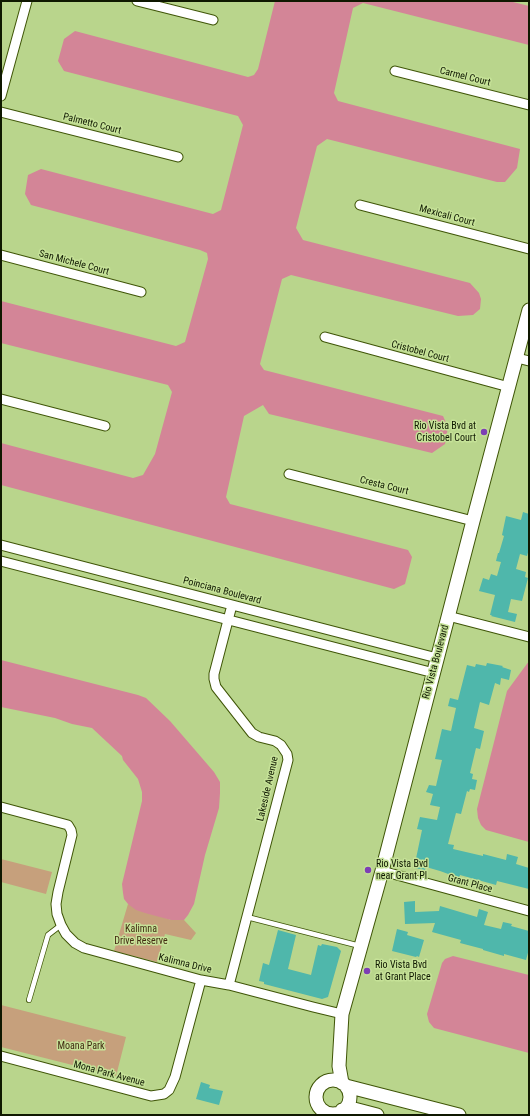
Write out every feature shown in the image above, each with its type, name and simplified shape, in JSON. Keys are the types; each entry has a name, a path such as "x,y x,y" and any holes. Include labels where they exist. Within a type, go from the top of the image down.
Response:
{"street":[{"path":"1,96 27,1"},
{"path":"137,1 214,20"},
{"name":"Carmel Court","path":"395,71 529,105"},
{"name":"Palmetto Court","path":"1,112 178,157"},
{"name":"Mexicali Court","path":"360,205 529,249"},
{"name":"San Michele Court","path":"1,255 141,292"},
{"name":"Rio Vista Boulevard","path":"344,1084 339,1062 342,1014 382,871 509,388 523,360 529,310"},
{"name":"Cristobel Court","path":"325,337 509,388"},
{"path":"1,399 105,426"},
{"name":"Cresta Court","path":"289,474 473,521"},
{"name":"Poinciana Boulevard","path":"1,545 437,658"},
{"path":"54,574 58,560"},
{"path":"1,561 434,673"},
{"name":"Lakeside Avenue","path":"229,985 288,760 287,754 281,745 252,733 216,687 214,674 232,605"},
{"path":"448,616 529,637"},
{"name":"Kalimna Drive","path":"1,807 68,825 71,830 72,835 58,892 56,904 57,914 66,934 84,948 201,980 229,985 342,1014"},
{"name":"Grant Place","path":"382,871 529,911"},
{"name":"Mona Park Avenue","path":"1,1056 151,1096 164,1094 169,1090 175,1077 201,980"},
{"name":"Rio Vista Boulevard","path":"325,1082 331,1066 335,1024 342,1014"},
{"path":"377,1115 354,1109 338,1113 327,1112 322,1109 319,1110 316,1096 317,1090 325,1082 333,1080 459,1115"},
{"path":"338,1113 346,1107 349,1102 349,1091 344,1084"}],"lane":[{"path":"246,916 361,947"},
{"path":"29,1000 48,935 61,924"}],"green space":[{"path":"1,859 52,872 46,894 1,882"},
{"name":"Kalimna Drive Reserve","path":"128,904 171,920 184,920 196,933 191,940 165,934 157,962 114,951"},
{"name":"Moana Park","path":"1,1005 126,1037 116,1076 1,1047"}],"shaded area":[{"path":"275,1 509,1 529,6 529,45 363,3 353,8 334,93 338,101 520,149 517,168 505,182 497,182 327,139 317,146 296,228 303,240 470,283 479,293 481,299 480,309 473,315 458,316 291,275 282,279 260,364 264,370 443,416 448,427 445,444 432,453 269,414 263,405 244,416 226,497 230,504 408,550 412,557 405,584 394,589 1,485 1,443 133,478 143,475 155,454 172,392 168,385 1,343 1,301 176,346 185,342 208,259 207,253 200,250 31,205 25,194 28,175 41,169 213,214 221,210 243,125 238,116 64,71 58,61 64,39 75,31 248,77 254,75 258,69"},
{"path":"1,660 146,698 170,721 214,772 220,782 219,808 205,855 194,904 184,920 171,920 136,910 124,899 122,884 142,801 142,792 138,779 123,760 122,756 92,728 72,724 55,718 1,707"},
{"path":"529,661 529,842 486,830 481,825 478,818 477,809 507,691"},
{"path":"453,956 529,975 529,1053 434,1028 429,1022 427,1014 442,963 445,959"}],"building":[{"path":"523,512 529,514 529,549 527,556 520,554 516,569 526,572 525,577 528,578 522,601 511,599 508,612 517,614 515,622 491,616 495,595 479,591 483,578 489,580 491,574 497,576 501,562 496,561 504,536 502,535 506,516 521,520"},
{"path":"487,663 503,666 502,667 511,670 509,680 501,678 500,685 495,683 489,705 480,702 474,728 484,731 480,749 476,748 470,773 473,774 472,779 477,780 475,790 470,789 469,792 467,791 461,814 456,813 448,844 454,845 453,849 483,856 483,854 506,860 507,854 518,857 516,864 529,868 529,889 497,881 496,885 460,875 458,882 449,880 451,875 440,871 426,867 425,870 414,868 422,830 417,829 420,817 437,820 440,807 430,805 433,794 426,792 429,785 436,786 442,760 435,759 442,729 451,731 456,708 448,706 450,698 458,700 467,665 475,667 476,664 486,666"},
{"path":"415,901 415,912 439,911 440,906 477,917 479,909 488,912 484,925 501,929 503,922 529,931 529,949 526,960 483,950 460,943 461,940 432,932 435,923 405,924 404,902"},
{"path":"397,929 408,932 407,935 424,940 419,957 392,951"},
{"path":"278,930 296,935 288,969 311,975 318,945 321,946 322,944 337,947 341,951 328,997 322,999 264,984 264,982 259,981 263,963 269,965"},
{"path":"201,1082 210,1085 209,1088 223,1091 219,1105 196,1099"}],"place":[{"name":"Rio Vista Bvd at Cristobel Court","path":"484,432"},
{"name":"Rio Vista Bvd near Grant Pl","path":"368,870"},
{"name":"Rio Vista Bvd at Grant Place","path":"367,971"}]}
